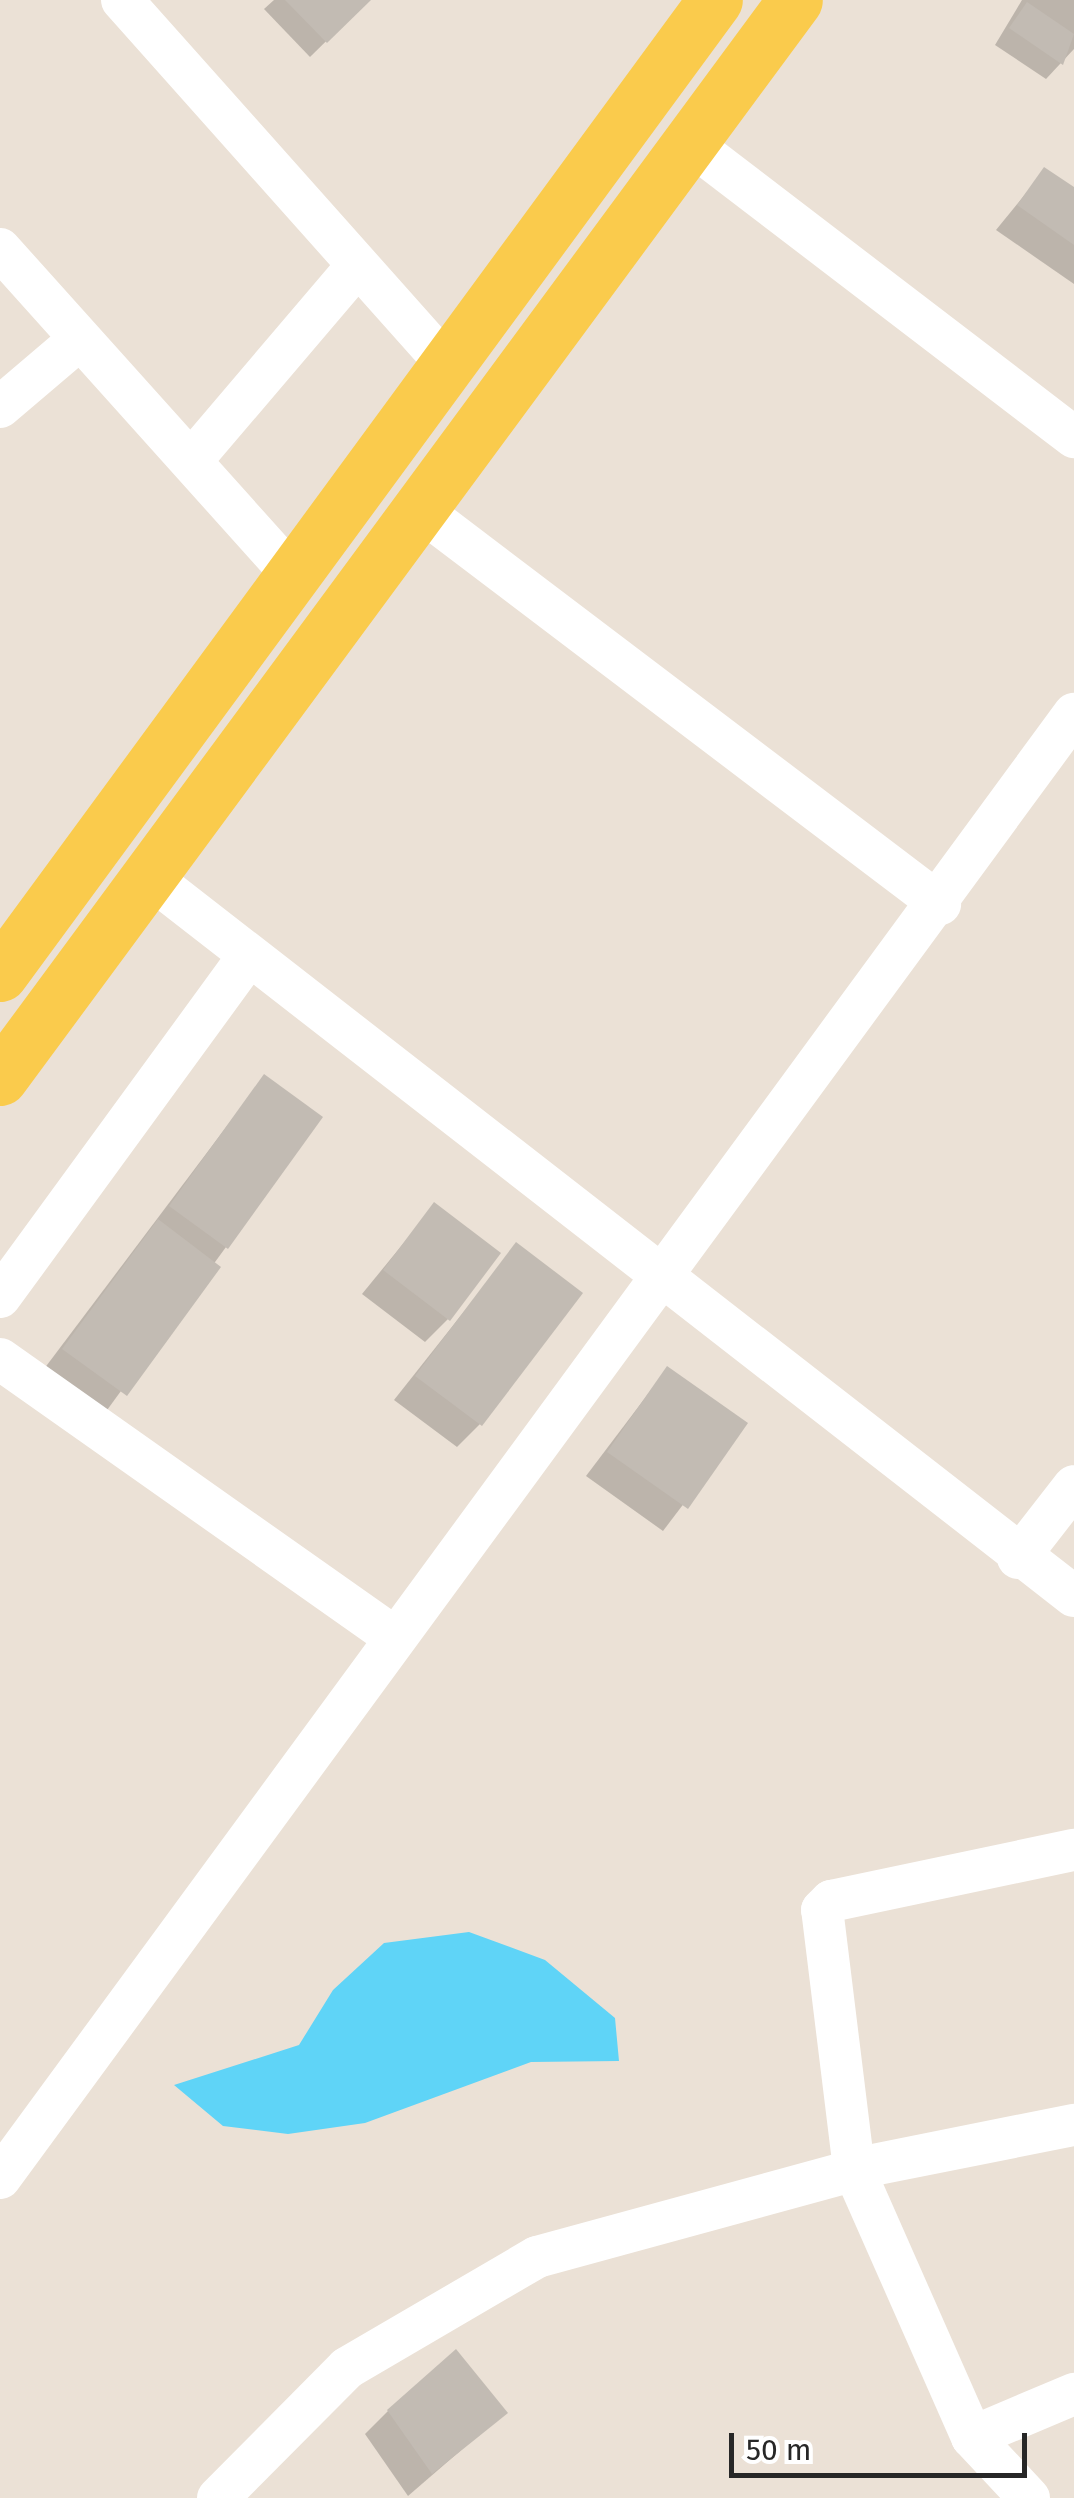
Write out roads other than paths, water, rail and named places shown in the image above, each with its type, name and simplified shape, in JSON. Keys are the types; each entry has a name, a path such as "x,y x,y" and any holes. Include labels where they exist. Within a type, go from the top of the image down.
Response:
{"main road":[{"path":"0,974 289,571 449,367 715,0"},
{"path":"0,1078 692,145 795,0"}],"street":[{"path":"122,0 449,367"},
{"path":"692,145 1074,437"},
{"path":"0,249 289,571"},
{"path":"190,461 357,266"},
{"path":"0,407 80,338"},
{"path":"419,509 940,904"},
{"path":"0,2178 393,1636 940,904 1074,714"},
{"path":"148,876 1018,1558 1074,1596"},
{"path":"0,1296 249,955"},
{"path":"0,1359 393,1636"},
{"path":"1018,1558 1074,1486"},
{"path":"1012,2493 972,2437 854,2170 822,1910 831,1900 1074,1850"},
{"path":"218,2498 347,2368 537,2257 854,2170 1074,2126"},
{"path":"972,2437 1074,2394"}],"water":[{"path":"469,1932 545,1960 615,2018 619,2061 531,2062 365,2123 288,2134 223,2126 174,2085 299,2045 333,1990 384,1943"}]}
